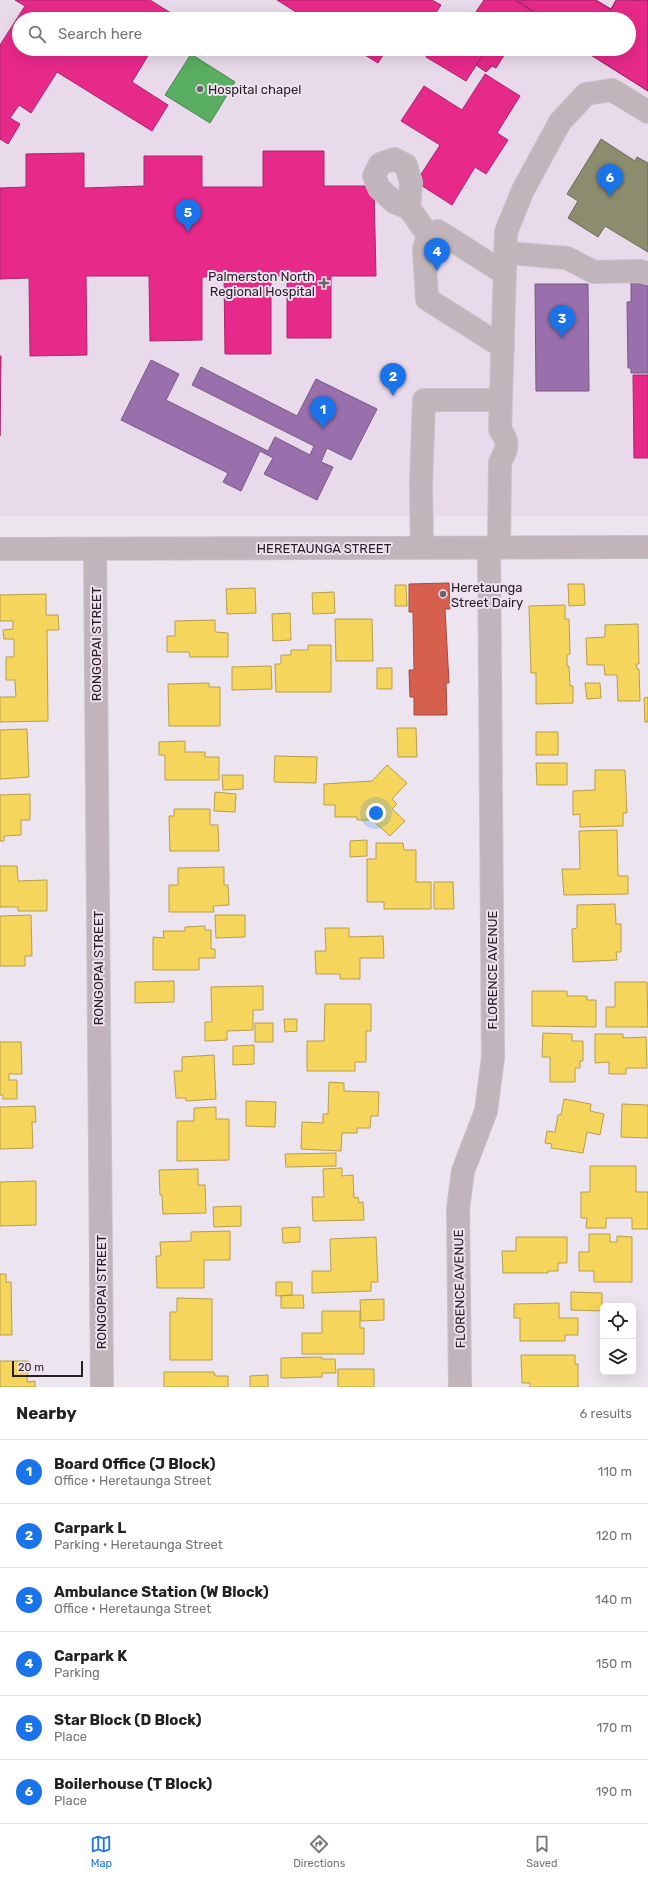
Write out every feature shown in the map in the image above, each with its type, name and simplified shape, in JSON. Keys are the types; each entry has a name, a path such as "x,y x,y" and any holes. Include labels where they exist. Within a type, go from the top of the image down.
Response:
{"street":[{"name":"FLORENCE AVENUE","path":"460,1387 458,1209 463,1171 486,1111 493,1058 494,547 500,462 506,453 506,438 500,430 500,400 506,232 524,190 560,122 586,94 612,90 648,112"},
{"path":"409,208 428,235"},
{"path":"428,235 438,231 506,263 567,258 594,272 640,271 648,273"},
{"path":"428,235 424,249 427,299 503,347"},
{"path":"422,548 421,485 424,400 500,400"},
{"name":"HERETAUNGA STREET","path":"0,549 648,547"},
{"name":"RONGOPAI STREET","path":"95,549 102,1387"}],"shaded area":[{"name":"Palmerston North Regional Hospital","path":"0,0 648,0 648,516 0,516"}],"building: Homes":[{"path":"568,584 584,584 585,605 569,606"},
{"path":"395,585 406,585 407,606 395,606"},
{"path":"255,588 256,613 227,614 226,589"},
{"path":"334,592 335,613 313,614 312,593"},
{"path":"46,594 46,615 58,615 59,630 47,630 48,721 0,722 0,697 16,697 15,680 6,680 6,657 14,657 14,639 4,639 3,630 13,629 13,621 0,621 0,595"},
{"path":"565,605 565,619 569,619 570,654 567,655 567,666 569,666 570,686 573,686 573,703 536,704 536,673 531,673 529,606"},
{"path":"290,613 291,640 273,641 272,614"},
{"path":"335,619 372,619 373,661 336,661"},
{"path":"215,620 215,632 228,633 228,657 190,657 189,652 167,652 167,636 175,636 175,621"},
{"path":"638,624 639,664 636,664 637,669 639,669 640,701 618,701 617,675 605,675 604,665 587,665 586,638 605,637 605,625"},
{"path":"308,645 331,645 331,692 276,692 275,664 281,664 281,655 291,655 291,650 308,650"},
{"path":"271,666 272,689 232,690 232,667"},
{"path":"377,668 392,668 392,689 377,689"},
{"path":"209,683 209,687 220,687 220,726 169,726 168,684"},
{"path":"585,683 600,683 601,698 587,699"},
{"path":"648,697 648,722 645,722 644,698"},
{"path":"397,728 416,728 417,757 398,757"},
{"path":"27,729 29,777 0,779 0,730"},
{"path":"536,732 558,732 558,755 536,755"},
{"path":"185,741 185,752 205,752 205,757 219,757 219,780 165,780 165,755 159,755 159,742"},
{"path":"275,756 317,757 316,783 274,782"},
{"path":"536,763 567,763 567,785 537,785"},
{"path":"387,765 407,783 392,799 397,804 392,809 405,821 390,836 372,820 357,820 357,817 335,817 335,805 324,805 324,784 372,781"},
{"path":"595,770 625,770 627,813 623,813 623,826 580,827 580,814 573,815 573,791 595,790"},
{"path":"222,775 243,775 243,789 223,790"},
{"path":"215,792 236,794 235,812 214,811"},
{"path":"30,794 30,820 21,820 21,835 4,836 4,841 0,841 0,795"},
{"path":"174,809 210,809 210,825 218,825 219,851 170,851 169,816 174,816"},
{"path":"617,830 618,876 628,876 628,894 564,895 562,869 580,869 579,831"},
{"path":"367,840 367,856 350,857 350,841"},
{"path":"376,843 403,843 404,850 416,850 416,882 431,882 431,909 384,909 384,902 367,902 367,859 376,859"},
{"path":"0,866 17,866 18,881 47,880 47,911 18,911 18,907 0,907"},
{"path":"224,867 224,885 228,885 229,905 213,906 214,912 169,912 169,885 178,885 178,868"},
{"path":"434,882 453,882 454,909 434,909"},
{"path":"615,904 616,924 621,924 621,952 616,952 617,960 573,962 572,929 577,928 577,905"},
{"path":"31,915 32,956 25,956 25,966 0,966 0,916"},
{"path":"215,915 245,915 245,937 216,938"},
{"path":"205,926 205,930 211,930 211,949 215,949 215,958 199,958 199,970 153,970 153,937 164,938 163,931 185,931 185,927"},
{"path":"325,928 349,928 349,937 383,936 384,958 360,958 360,979 340,979 340,974 316,974 315,951 326,951"},
{"path":"174,981 174,1002 135,1003 135,982"},
{"path":"615,982 647,982 648,1027 606,1027 606,1007 615,1007"},
{"path":"263,986 263,1010 253,1010 253,1030 227,1031 227,1040 205,1041 205,1022 212,1022 211,987"},
{"path":"532,991 567,991 567,996 587,996 587,1000 596,1000 596,1027 532,1026"},
{"path":"325,1004 371,1004 371,1031 366,1031 366,1062 355,1062 355,1071 307,1071 307,1041 324,1041"},
{"path":"284,1019 297,1019 297,1031 285,1032"},
{"path":"255,1023 273,1023 273,1042 255,1042"},
{"path":"543,1033 572,1034 572,1041 583,1041 583,1061 580,1061 580,1068 575,1068 575,1082 550,1082 550,1057 542,1057"},
{"path":"595,1034 623,1034 623,1038 646,1037 647,1068 626,1068 626,1074 609,1074 609,1062 595,1063"},
{"path":"0,1042 21,1042 22,1074 9,1074 9,1080 17,1080 17,1099 3,1099 3,1095 0,1095"},
{"path":"254,1045 254,1064 233,1065 233,1046"},
{"path":"214,1055 216,1099 186,1101 186,1098 176,1098 174,1071 182,1071 182,1057"},
{"path":"329,1082 344,1083 344,1091 379,1092 378,1116 371,1116 370,1128 357,1128 357,1133 342,1133 341,1151 301,1149 302,1122 323,1123 323,1114 328,1114"},
{"path":"564,1099 591,1104 590,1111 604,1114 600,1135 587,1132 583,1153 551,1148 552,1144 545,1143 547,1131 555,1132 558,1115 561,1115"},
{"path":"246,1101 276,1102 275,1127 246,1126"},
{"path":"622,1104 648,1105 648,1138 621,1137"},
{"path":"35,1106 36,1122 32,1122 33,1148 0,1149 0,1107"},
{"path":"216,1107 216,1119 229,1119 229,1160 177,1161 177,1121 194,1121 194,1108"},
{"path":"336,1153 336,1166 286,1167 285,1154"},
{"path":"590,1166 636,1166 636,1192 648,1192 648,1229 632,1229 632,1218 606,1218 606,1228 586,1228 587,1218 581,1218 581,1192 590,1192"},
{"path":"342,1168 342,1176 353,1175 354,1198 358,1197 359,1203 363,1202 364,1220 313,1221 312,1197 324,1197 323,1169"},
{"path":"198,1169 198,1185 205,1185 206,1213 163,1214 162,1195 160,1195 159,1170"},
{"path":"36,1181 36,1225 0,1226 0,1182"},
{"path":"241,1206 241,1226 214,1227 213,1207"},
{"path":"300,1227 300,1242 283,1243 282,1228"},
{"path":"230,1231 230,1260 204,1260 204,1288 157,1288 156,1256 161,1256 160,1242 191,1241 191,1232"},
{"path":"589,1234 610,1234 610,1242 617,1242 617,1236 632,1237 632,1282 594,1282 594,1271 579,1271 579,1252 589,1252"},
{"path":"376,1237 378,1282 371,1282 371,1291 312,1293 312,1271 331,1271 330,1239"},
{"path":"516,1237 567,1237 567,1263 558,1263 558,1271 548,1271 548,1273 503,1273 502,1251 516,1251"},
{"path":"0,1274 6,1274 6,1282 11,1282 12,1335 0,1335"},
{"path":"276,1282 292,1282 292,1295 276,1296"},
{"path":"571,1292 602,1293 600,1311 571,1310"},
{"path":"303,1295 304,1308 281,1308 281,1296"},
{"path":"177,1298 212,1299 212,1360 170,1360 170,1312 177,1312"},
{"path":"384,1299 384,1320 361,1321 360,1300"},
{"path":"559,1303 559,1318 578,1318 578,1335 565,1335 565,1341 520,1341 520,1318 514,1318 514,1304"},
{"path":"322,1311 360,1311 360,1328 364,1328 364,1354 302,1354 302,1333 322,1333"},
{"path":"521,1355 575,1355 575,1364 578,1364 578,1387 530,1387 530,1383 522,1383"},
{"path":"322,1357 322,1359 335,1359 336,1373 322,1373 322,1377 281,1378 281,1358"},
{"path":"0,1361 28,1361 27,1382 35,1381 35,1387 0,1387"},
{"path":"338,1369 374,1369 374,1387 338,1387"},
{"path":"164,1372 214,1372 215,1376 228,1376 228,1387 164,1387"},
{"path":"268,1375 268,1387 250,1387 250,1376"}],"building: Shops":[{"path":"449,583 450,609 445,609 449,683 446,683 447,715 414,715 414,697 410,697 409,670 414,670 413,612 409,612 409,584"}],"building: Offices":[{"path":"631,282 648,282 648,373 631,373 631,368 628,368 627,302 631,302"},
{"path":"535,284 588,284 589,391 536,391"},
{"path":"151,360 179,374 166,400 268,451 275,437 310,455 314,446 192,385 201,367 297,416 316,379 377,409 351,460 327,448 321,462 333,467 317,500 264,474 273,458 260,451 241,491 223,482 228,473 121,420"}],"building: Health":[{"path":"15,0 150,0 169,12 21,12 25,6"},
{"path":"277,0 432,0 441,5 436,12 296,12"},
{"path":"484,0 515,0 532,11 531,12 476,12"},
{"path":"515,0 595,0 611,10 617,0 648,0 648,91 592,56 636,56 636,12 534,12"},
{"path":"516,0 596,0 611,9 616,0 648,0 648,91 593,56 636,56 636,12 535,12"},
{"path":"12,26 12,56 148,56 132,82 168,105 152,131 57,72 31,113 19,105 10,118 20,124 8,144 0,139 0,45"},
{"path":"366,56 382,56 378,63"},
{"path":"427,56 482,56 466,81"},
{"path":"482,56 504,56 496,68 492,66 486,72 476,65"},
{"path":"485,74 520,96 497,133 508,140 486,174 475,167 452,205 416,182 440,145 401,121 424,86 462,110"},
{"path":"263,151 324,151 324,186 374,186 376,276 331,276 331,338 287,338 287,276 271,276 271,354 225,354 224,277 202,277 202,340 150,341 149,276 86,276 87,355 30,356 29,278 0,279 0,188 26,187 26,154 84,153 84,188 144,186 144,156 202,156 202,187 263,187"},
{"path":"0,356 1,356 0,436"},
{"path":"633,375 648,375 648,458 634,458"}],"building: Public":[{"name":"Hospital chapel","path":"190,56 194,56 235,82 210,123 165,95"}],"building: Industry":[{"path":"601,139 635,161 637,157 648,163 648,252 605,226 598,237 568,218 578,201 567,194"}],"place":[{"name":"Hospital chapel","path":"200,89"},
{"name":"Boilerhouse (T Block)","path":"610,197"},
{"name":"Star Block (D Block)","path":"188,232"},
{"name":"Carpark K","path":"437,271"},
{"name":"Palmerston North Regional Hospital","path":"324,283"},
{"name":"Ambulance Station (W Block)","path":"562,338"},
{"name":"Carpark L","path":"393,396"},
{"name":"Board Office (J Block)","path":"323,429"},
{"name":"Heretaunga Street Dairy","path":"443,594"}]}
